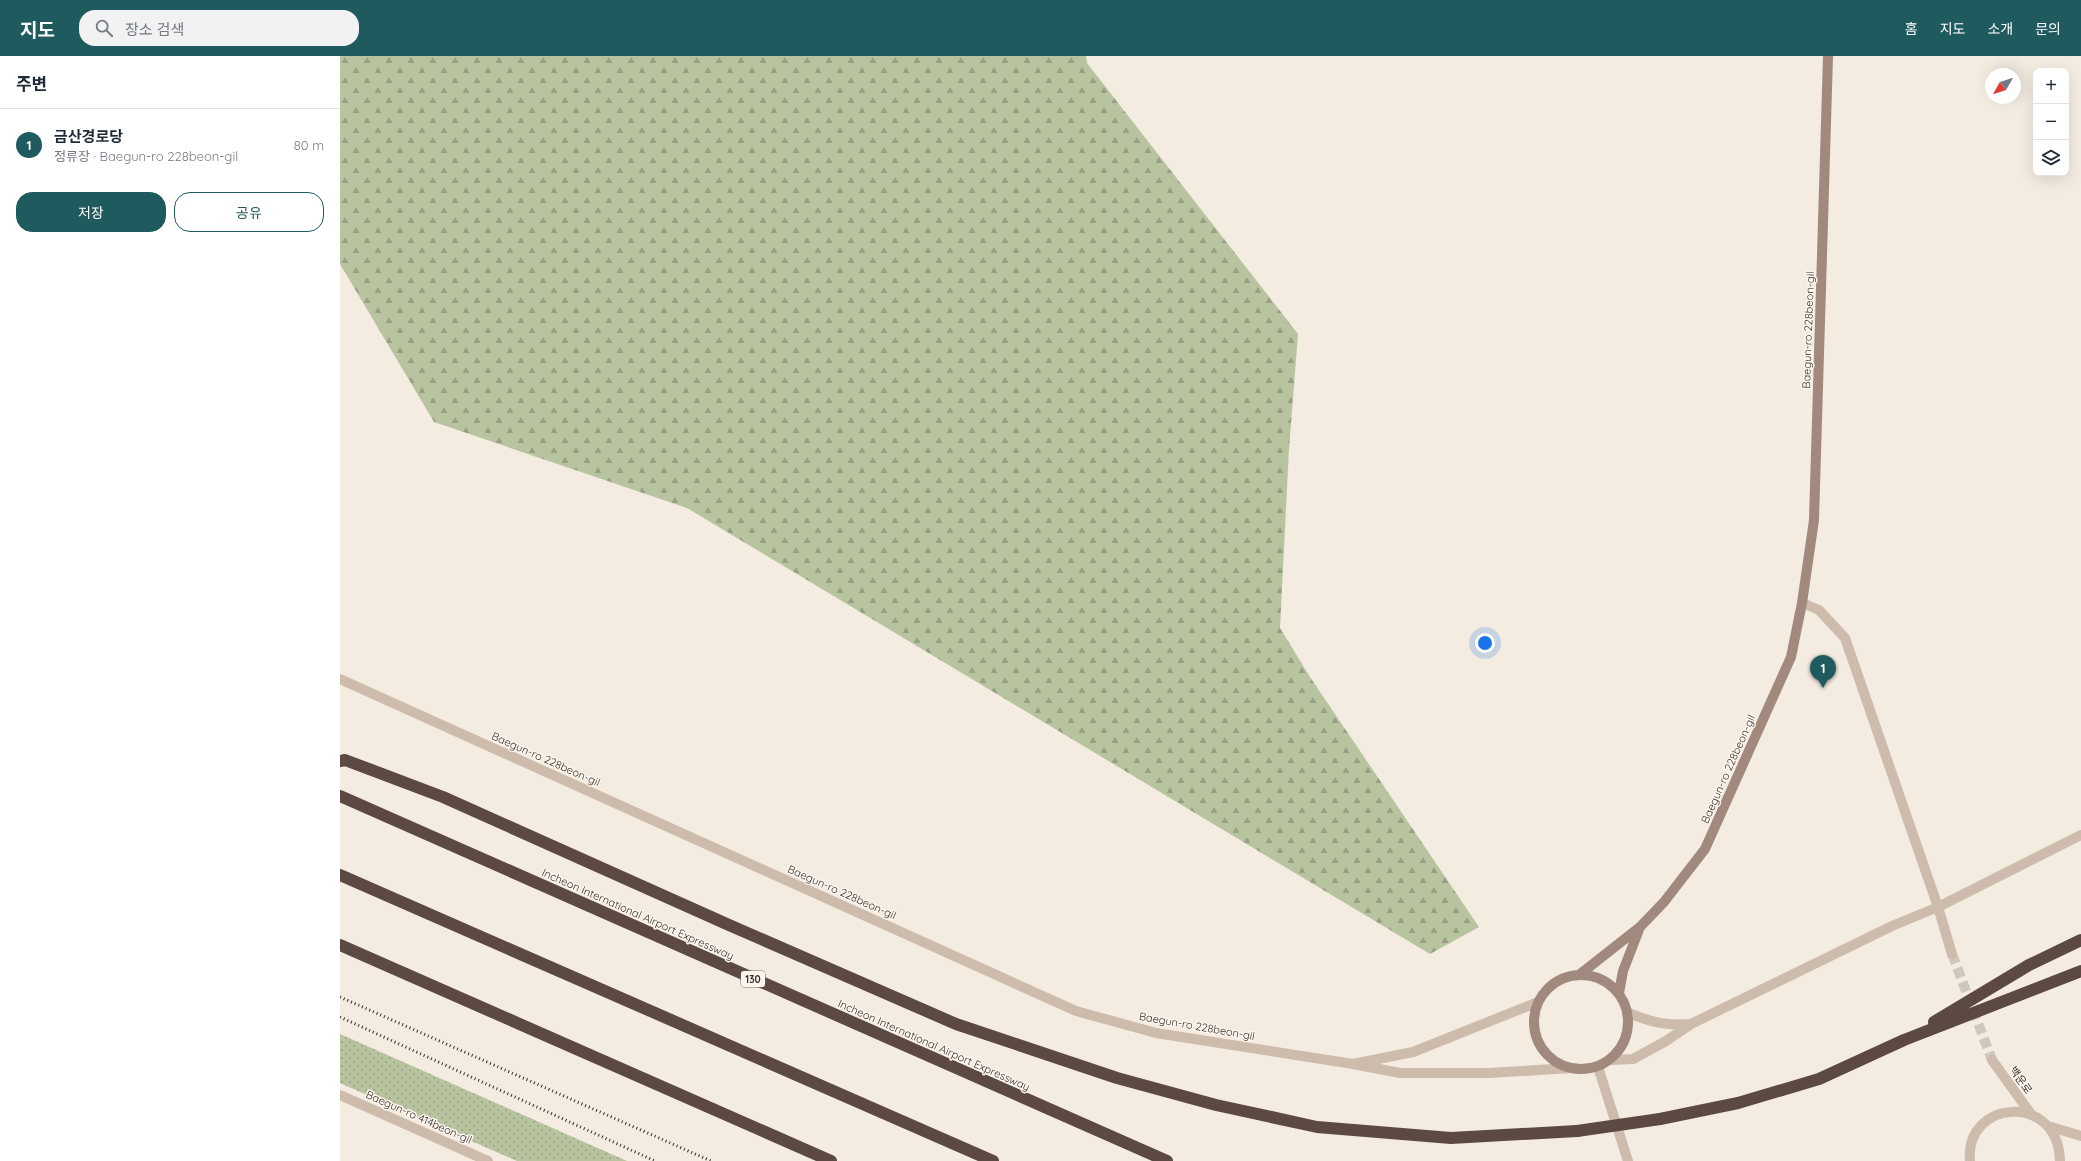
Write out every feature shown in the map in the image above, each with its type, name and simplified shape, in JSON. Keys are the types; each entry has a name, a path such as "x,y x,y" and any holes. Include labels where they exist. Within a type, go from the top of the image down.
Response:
{"highway":[{"path":"340,761 345,760 443,797 729,925 956,1024 1117,1078 1216,1105 1317,1127 1451,1138 1577,1132 1660,1119 1738,1103 1819,1079 1904,1040 2081,971"},
{"name":"Incheon International Airport Expressway","path":"340,796 1167,1161"},
{"path":"340,875 994,1161"},
{"path":"1904,1040 2029,965 2081,940"},
{"path":"340,945 831,1161"}],"street":[{"name":"Baegun-ro 228beon-gil","path":"1579,975 1640,927 1664,902 1705,849 1791,657 1802,603 1814,520 1828,56"},
{"path":"1802,603 1819,610 1845,638 1938,907 1952,954"},
{"name":"Baegun-ro 228beon-gil","path":"340,679 1076,1011 1156,1033 1353,1064 1400,1073 1489,1072 1571,1068"},
{"path":"1610,1060 1633,1059 1666,1041 1691,1024 1892,926 1938,907 2081,835"},
{"name":"Baegun-ro 228beon-gil","path":"1619,993 1623,971 1640,927"},
{"path":"1579,975 1598,978 1607,982 1619,993 1628,1013 1627,1035 1622,1048 1610,1060 1598,1067 1582,1070 1571,1068 1556,1062 1548,1056 1539,1043 1534,1021 1538,1002 1544,993 1556,982 1579,975"},
{"name":"Baegun-ro 228beon-gil","path":"1353,1064 1413,1052 1538,1002"},
{"path":"1628,1013 1670,1026 1691,1024"},
{"name":"백운로","path":"1992,1060 2031,1114"},
{"path":"1598,1067 1628,1161"},
{"name":"Baegun-ro 414beon-gil","path":"340,1095 488,1161"},
{"path":"1970,1161 1972,1140 1979,1128 1990,1119 2003,1113 2017,1111 2031,1114 2048,1126 2081,1136"},
{"path":"2048,1126 2055,1137 2059,1149 2060,1161"}],"green space":[{"path":"340,56 1086,56 1087,63 1298,334 1289,449 1280,628 1310,677 1479,927 1430,954 687,508 434,422 340,264"},
{"path":"340,1034 627,1161 517,1161 340,1083"}],"tunnel":[{"path":"1952,954 1992,1060"}],"railway":[{"path":"340,997 711,1161"},
{"path":"340,1017 655,1161"}],"place":[{"name":"금산경로당","path":"1823,688"}]}
